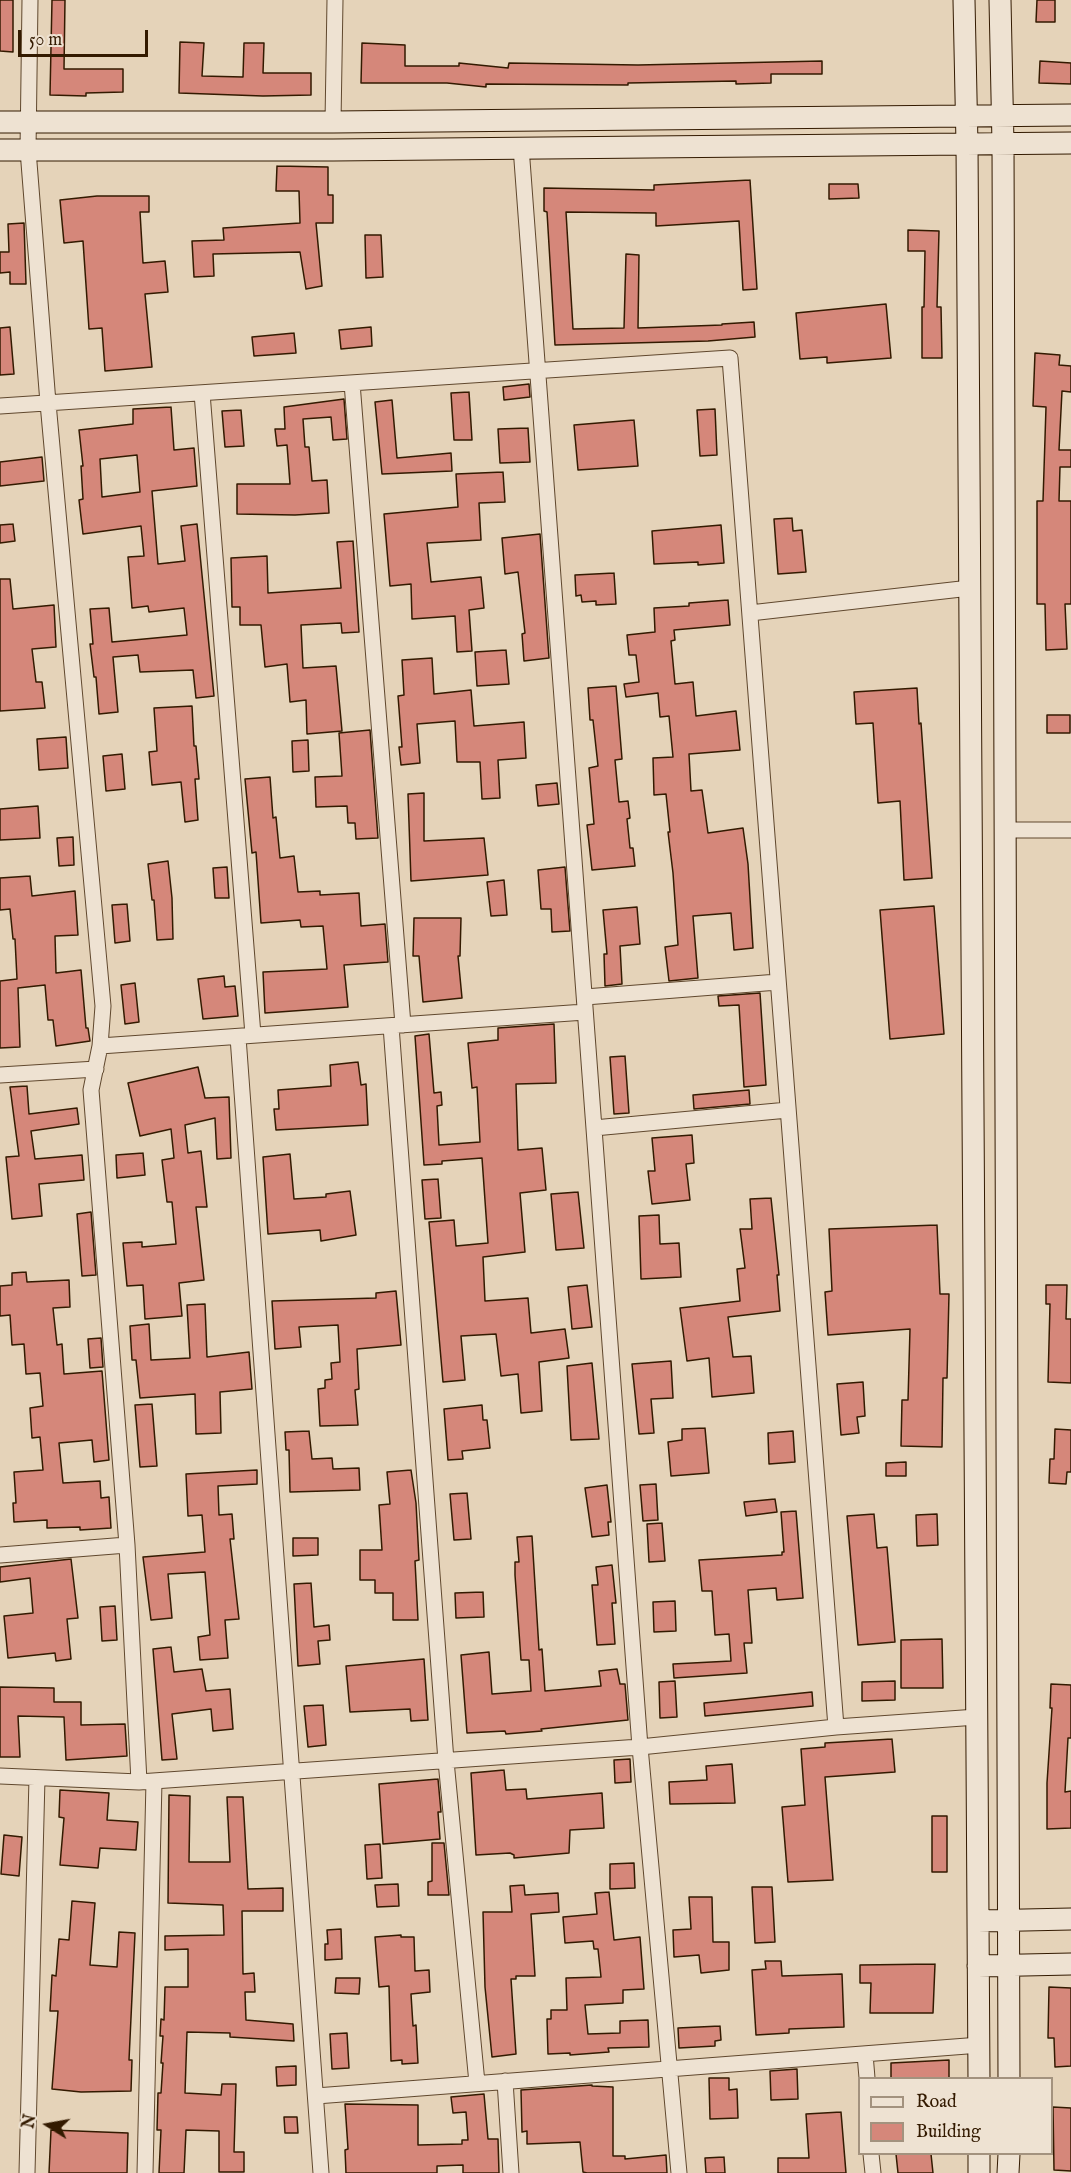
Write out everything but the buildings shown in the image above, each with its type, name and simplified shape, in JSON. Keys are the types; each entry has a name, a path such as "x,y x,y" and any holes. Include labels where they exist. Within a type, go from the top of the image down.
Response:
{"main road":[{"path":"964,0 967,117 979,2077"},
{"path":"1000,0 1003,116 1009,2077"},
{"path":"0,122 333,122 1071,115"},
{"path":"0,150 333,150 1071,142"},
{"path":"978,1921 1071,1920"},
{"path":"978,1966 1071,1965"},
{"path":"978,2173 979,2155"},
{"path":"1008,2173 1009,2155"}],"street":[{"path":"30,0 28,150 48,403 103,1006 100,1046 92,1090 147,1781 145,2173"},
{"path":"333,122 335,0"},
{"path":"521,147 640,1748 679,2173"},
{"path":"0,406 730,358 836,1727"},
{"path":"352,383 446,1761 477,2084"},
{"path":"202,393 321,2173"},
{"path":"750,613 970,588"},
{"path":"1006,830 1071,830"},
{"path":"585,997 778,982"},
{"path":"100,1046 585,1012"},
{"path":"0,1075 96,1069"},
{"path":"594,1128 788,1110"},
{"path":"0,1555 127,1545"},
{"path":"0,1776 147,1781 640,1748 836,1727 977,1717"},
{"path":"27,2173 37,1778"},
{"path":"316,2096 980,2045"},
{"path":"865,2054 867,2077"},
{"path":"505,2081 511,2173"},
{"path":"872,2155 873,2173"}]}
